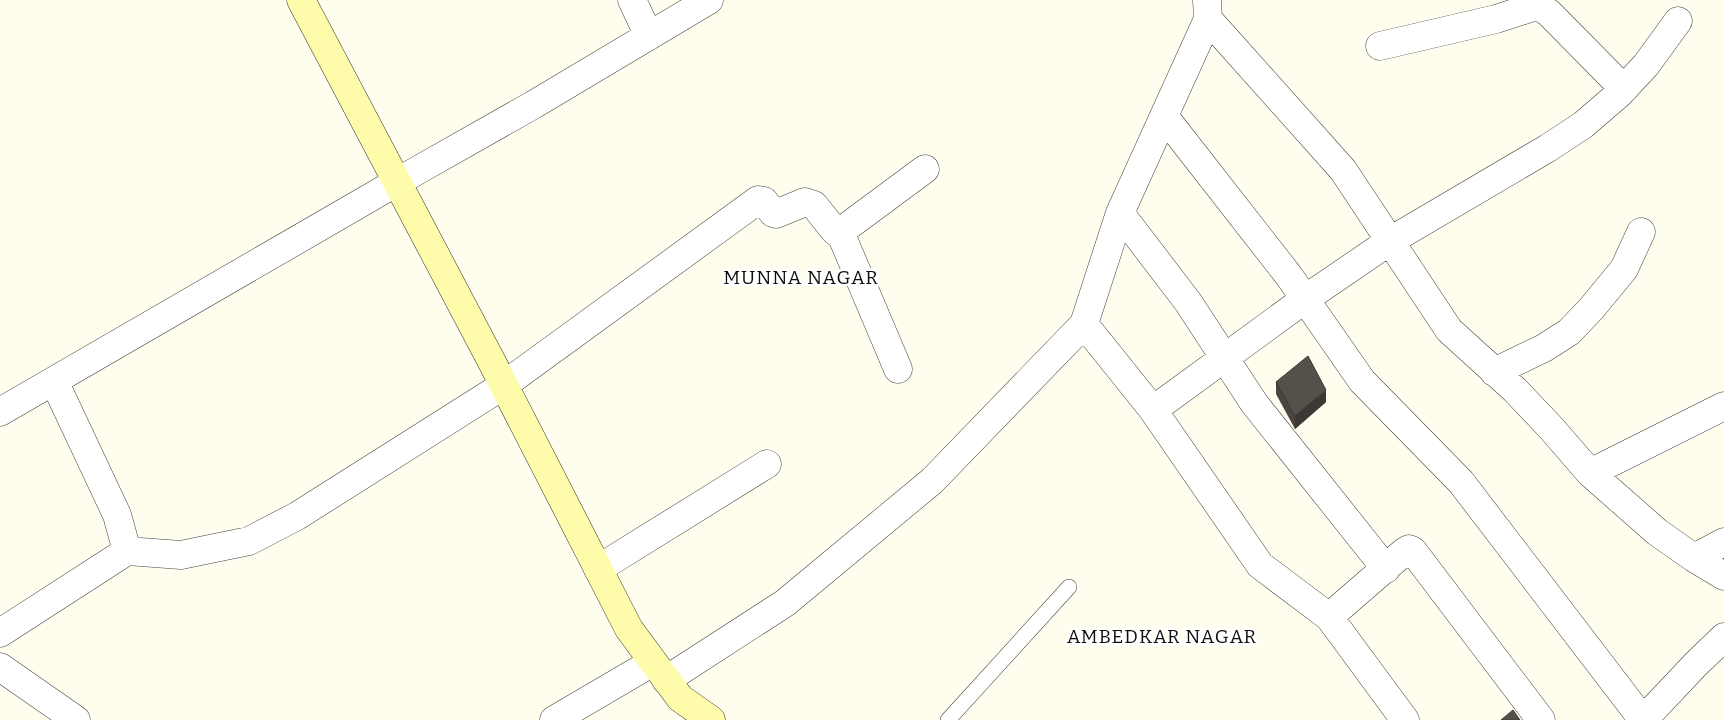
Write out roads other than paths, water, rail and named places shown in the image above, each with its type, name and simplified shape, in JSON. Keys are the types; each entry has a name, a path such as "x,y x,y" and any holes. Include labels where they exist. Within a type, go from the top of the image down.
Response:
{"main road":[{"path":"302,0 504,385 629,629 680,698 711,720"}],"street":[{"path":"632,0 649,36"},
{"path":"0,412 709,0"},
{"path":"1380,46 1496,19 1533,6 1549,13 1624,89"},
{"path":"554,720 660,671 785,603 932,481 1084,324 1120,213 1164,116 1208,10 1343,170 1449,330 1515,390 1552,429 1590,474 1658,532 1694,558 1724,576"},
{"path":"1153,410 1305,299 1390,241 1548,148 1583,125 1624,89 1646,65 1678,22"},
{"path":"1164,116 1283,268 1362,381 1461,482 1643,720 1724,637"},
{"path":"840,232 925,169"},
{"path":"0,633 127,550 181,556 249,541 297,516 504,385 758,200 764,201 773,213 776,214 805,202 810,202 836,232 840,232"},
{"path":"1120,213 1188,302 1254,403 1386,569"},
{"path":"840,232 898,369"},
{"path":"1494,372 1544,348 1569,332 1624,269 1641,232"},
{"path":"1084,324 1153,410 1260,564 1330,617 1405,720"},
{"path":"54,381 117,515 127,550"},
{"path":"1590,474 1724,406"},
{"path":"598,569 767,464"},
{"path":"1694,558 1724,542"},
{"path":"1330,617 1409,549 1413,551 1540,720"},
{"path":"0,667 76,720"}],"lane":[{"path":"948,720 1069,587"}],"district":[{"name":"MUNNA NAGAR","path":"801,277"},
{"name":"AMBEDKAR NAGAR","path":"1162,636"}]}
